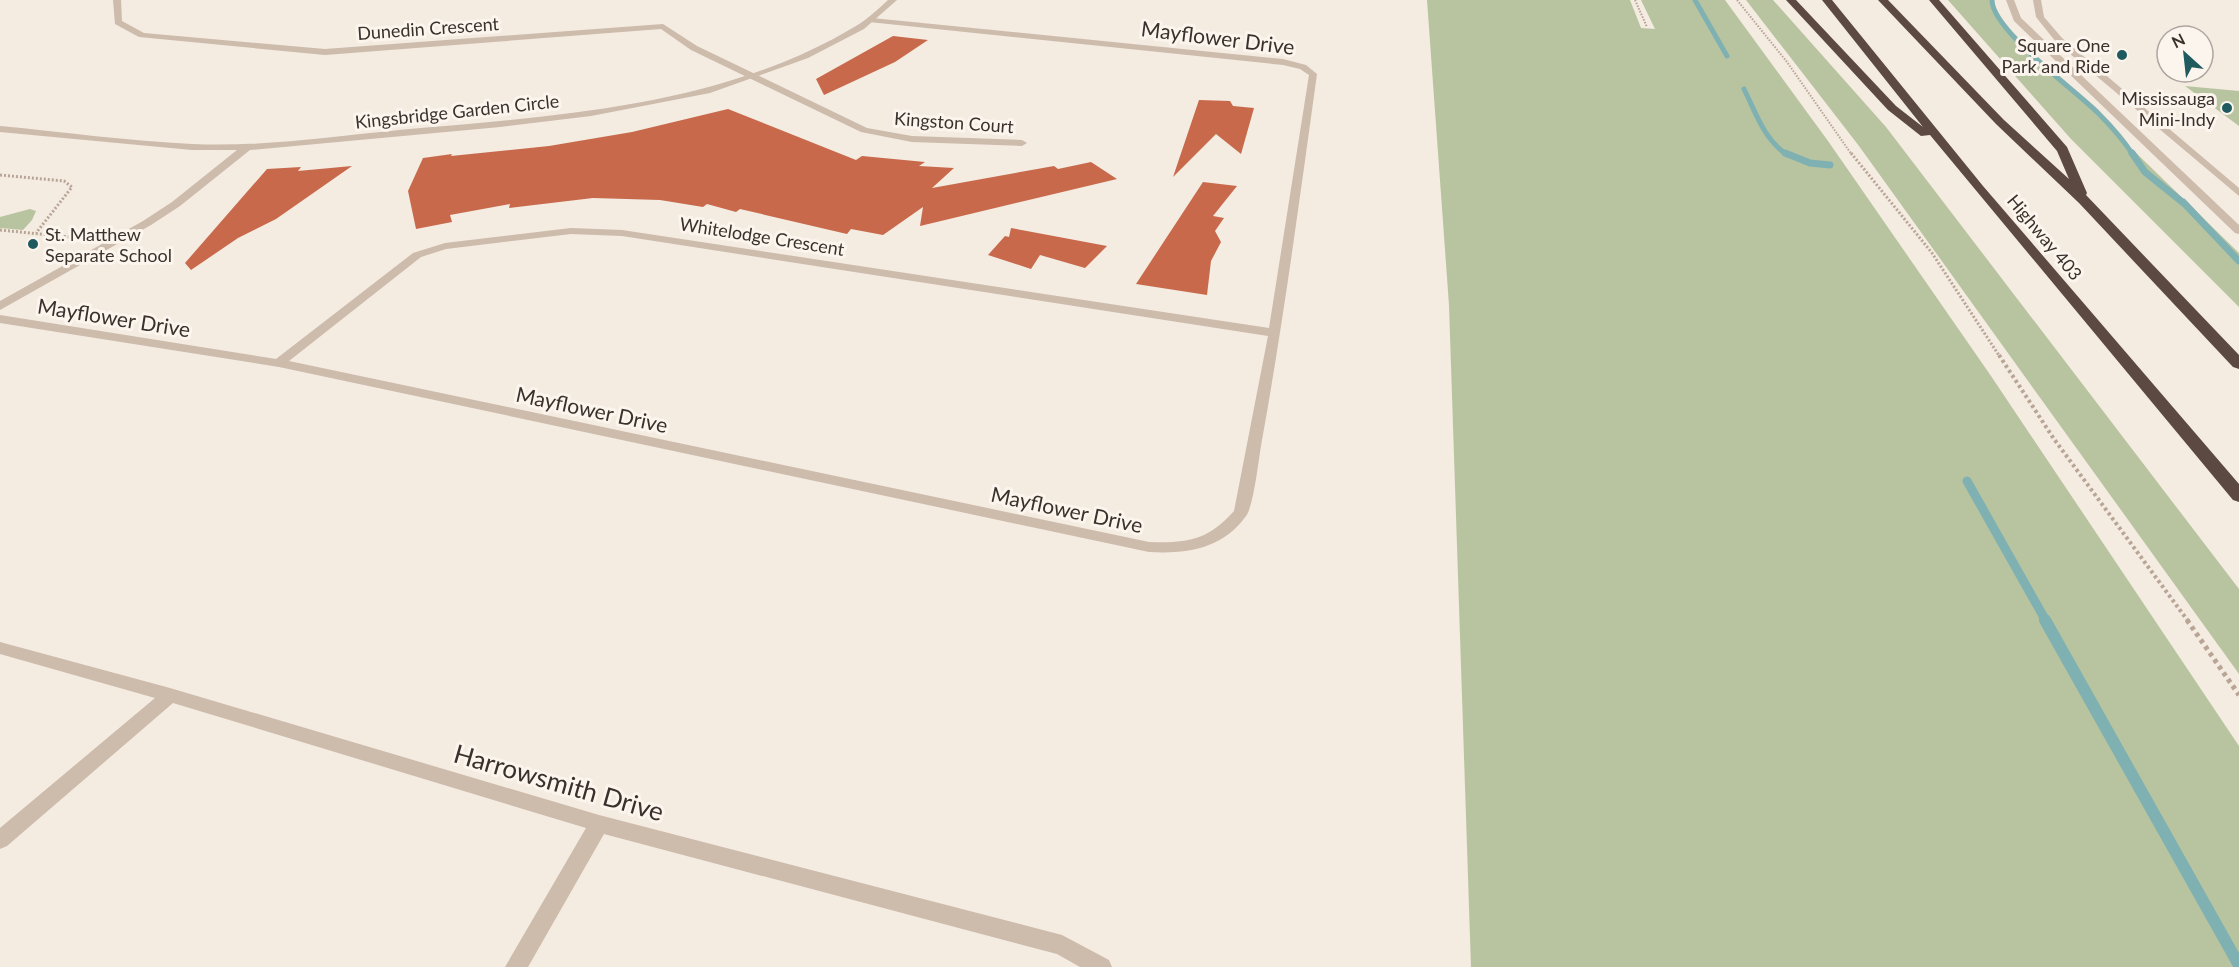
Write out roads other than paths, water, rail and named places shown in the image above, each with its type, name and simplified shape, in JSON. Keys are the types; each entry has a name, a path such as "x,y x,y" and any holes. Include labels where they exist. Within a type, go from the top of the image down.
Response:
{"highway":[{"path":"1791,0 1892,108 1952,156"},
{"name":"Highway 403","path":"1827,0 1952,156 2239,496"},
{"path":"1883,0 2000,122 2084,200 2239,364"},
{"path":"1934,0 2063,150 2084,200"}],"street":[{"name":"Dunedin Crescent","path":"117,0 118,22 142,35 325,52 381,50 663,26 694,48 751,77"},
{"name":"Kingsbridge Garden Circle","path":"0,129 192,147 247,147 500,124 591,112 710,90 751,77 805,56 872,20 893,0"},
{"path":"2010,0 2017,19 2239,231"},
{"path":"2037,0 2038,15 2059,40 2239,193"},
{"name":"Mayflower Drive","path":"0,319 279,363 1149,547 1186,548 1209,542 1228,529 1241,512 1275,333 1313,74 1309,70 1283,62 872,20"},
{"name":"Kingston Court","path":"751,77 864,130 912,139 1022,143"},
{"path":"0,306 117,242 176,204 247,147"},
{"name":"Whitelodge Crescent","path":"279,363 417,255 445,246 571,231 622,233 1275,333"},
{"name":"Harrowsmith Drive","path":"0,648 170,695 598,824 1062,945 1101,967"},
{"path":"0,840 170,695"},
{"path":"516,967 598,824"}],"waterway":[{"path":"1695,0 1727,56"},
{"path":"1992,0 1996,13 2019,43 2098,113 2133,155"},
{"path":"1744,89 1767,134 1786,153"},
{"path":"1786,153 1810,163 1830,165"},
{"path":"2132,153 2145,172 2185,204"},
{"path":"2185,204 2239,261"},
{"path":"1967,481 2046,621"},
{"path":"2045,620 2239,965"}],"place":[{"name":"Square One Park and Ride","path":"2122,55"},
{"name":"Mississauga Mini-Indy","path":"2227,108"},
{"name":"St. Matthew Separate School","path":"33,244"}]}
